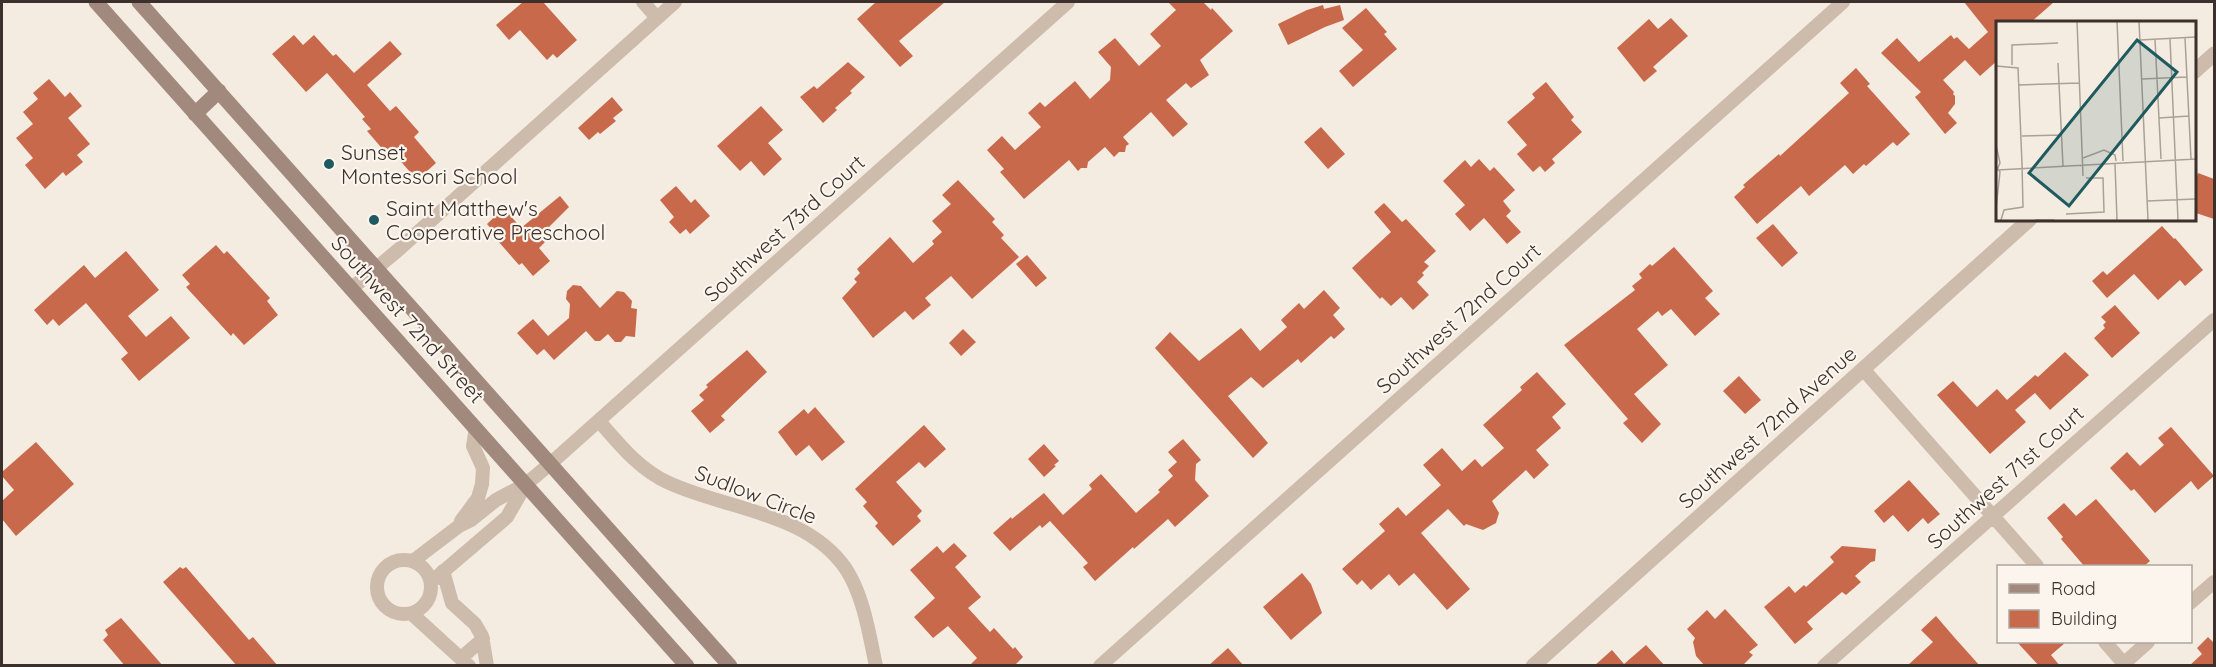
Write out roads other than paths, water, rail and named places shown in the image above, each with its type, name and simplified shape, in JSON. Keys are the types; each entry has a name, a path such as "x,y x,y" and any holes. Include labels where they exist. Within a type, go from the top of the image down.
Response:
{"main road":[{"name":"Southwest 72nd Street","path":"96,2 687,666"},
{"name":"Southwest 72nd Street","path":"139,2 730,666"},
{"path":"195,114 219,91"}],"street":[{"path":"643,2 657,18"},
{"path":"352,288 675,2"},
{"name":"Southwest 73rd Court","path":"526,484 1068,2"},
{"name":"Southwest 72nd Court","path":"1100,666 1843,2"},
{"path":"2195,70 2214,54"},
{"name":"Southwest 72nd Avenue","path":"1533,666 2029,220"},
{"name":"Southwest 71st Court","path":"1824,666 2214,320"},
{"path":"1863,369 2035,565"},
{"name":"Sudlow Circle","path":"599,421 630,455 656,476 676,486 767,516 822,543 853,581 864,614 876,666"},
{"path":"459,526 478,498 482,484 483,468 473,446 476,428"},
{"path":"413,561 496,500 526,484"},
{"path":"431,582 507,517 526,484"},
{"path":"413,561 425,569 431,582 428,602 412,614 399,614 387,609 377,596 376,588 380,574 390,563 413,561"},
{"path":"443,571 452,603 475,624 483,639 487,666"},
{"path":"2192,601 2214,582"},
{"path":"412,614 465,662 483,639"},
{"path":"2106,643 2124,665 2147,643"}],"place":[{"name":"Sunset Montessori School","path":"329,164"},
{"name":"Saint Matthew's Cooperative Preschool","path":"374,220"}]}
